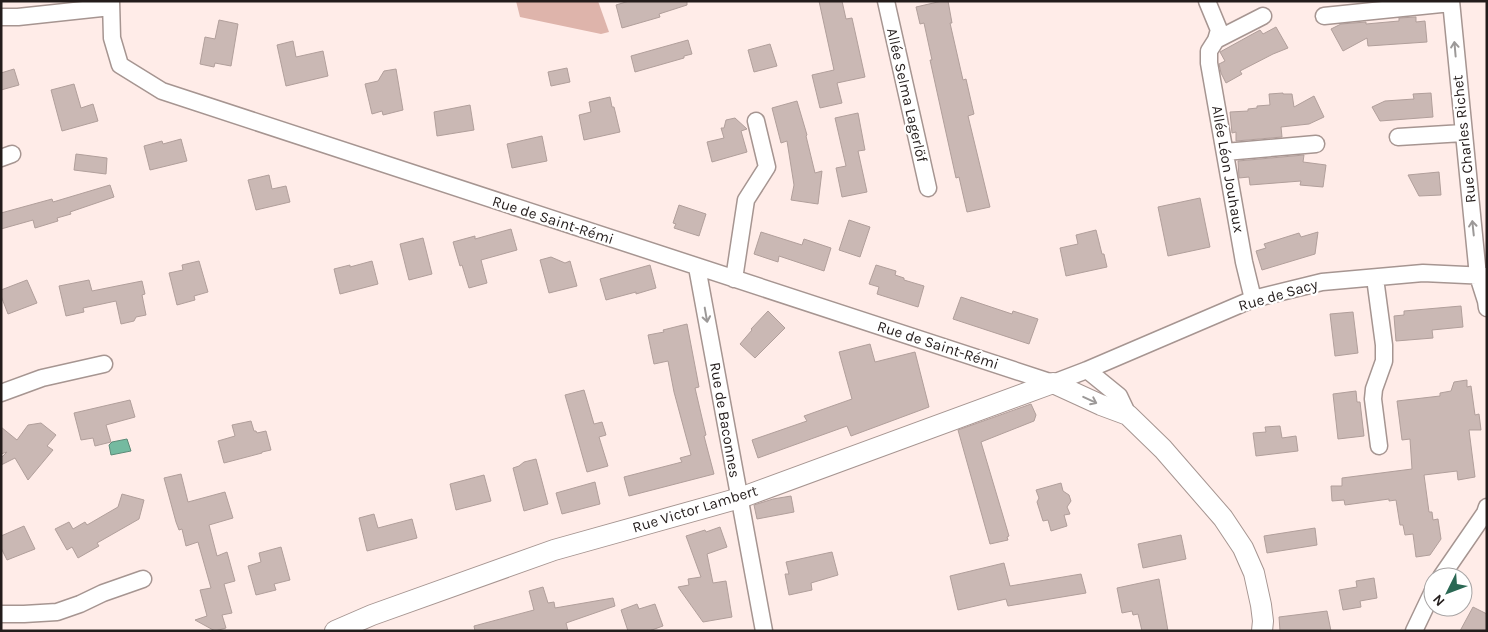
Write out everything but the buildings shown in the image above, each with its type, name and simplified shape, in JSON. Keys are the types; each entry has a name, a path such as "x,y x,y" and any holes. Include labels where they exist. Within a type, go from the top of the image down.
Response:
{"street":[{"name":"Allée Selma Lagerlöf","path":"886,1 928,188"},
{"name":"Allée Léon Jouhaux","path":"1207,1 1220,30 1209,50 1208,62 1244,262 1253,299"},
{"path":"1324,16 1451,2"},
{"name":"Rue Charles Richet","path":"1451,2 1463,133 1487,308"},
{"path":"1,17 16,9 111,4"},
{"name":"Rue de Saint-Rémi","path":"111,4 112,38 120,65 162,91 1053,383"},
{"path":"1216,40 1263,16"},
{"path":"734,279 746,200 767,167 756,121"},
{"path":"1398,137 1463,133"},
{"path":"1225,152 1316,144"},
{"name":"Rue de Baconnes","path":"698,267 764,631"},
{"name":"Rue de Sacy","path":"1053,383 1253,299 1322,282 1423,273 1482,276"},
{"path":"1375,278 1384,345 1384,361 1374,389 1373,399 1379,446"},
{"path":"1,393 42,378 104,364"},
{"path":"1087,370 1119,396 1128,415 1163,449 1223,518 1234,534 1254,573 1261,605 1262,631"},
{"path":"1053,383 1128,415"},
{"name":"Rue Victor Lambert","path":"335,631 365,617 554,550 740,498 1053,383"},
{"path":"1447,567 1485,513 1487,507"},
{"path":"1,614 57,612 143,579"},
{"path":"1414,631 1423,612"}],"shaded area":[{"path":"516,1 598,1 609,32 601,34 520,17"},
{"path":"127,439 131,451 111,455 109,445 112,442"}]}
